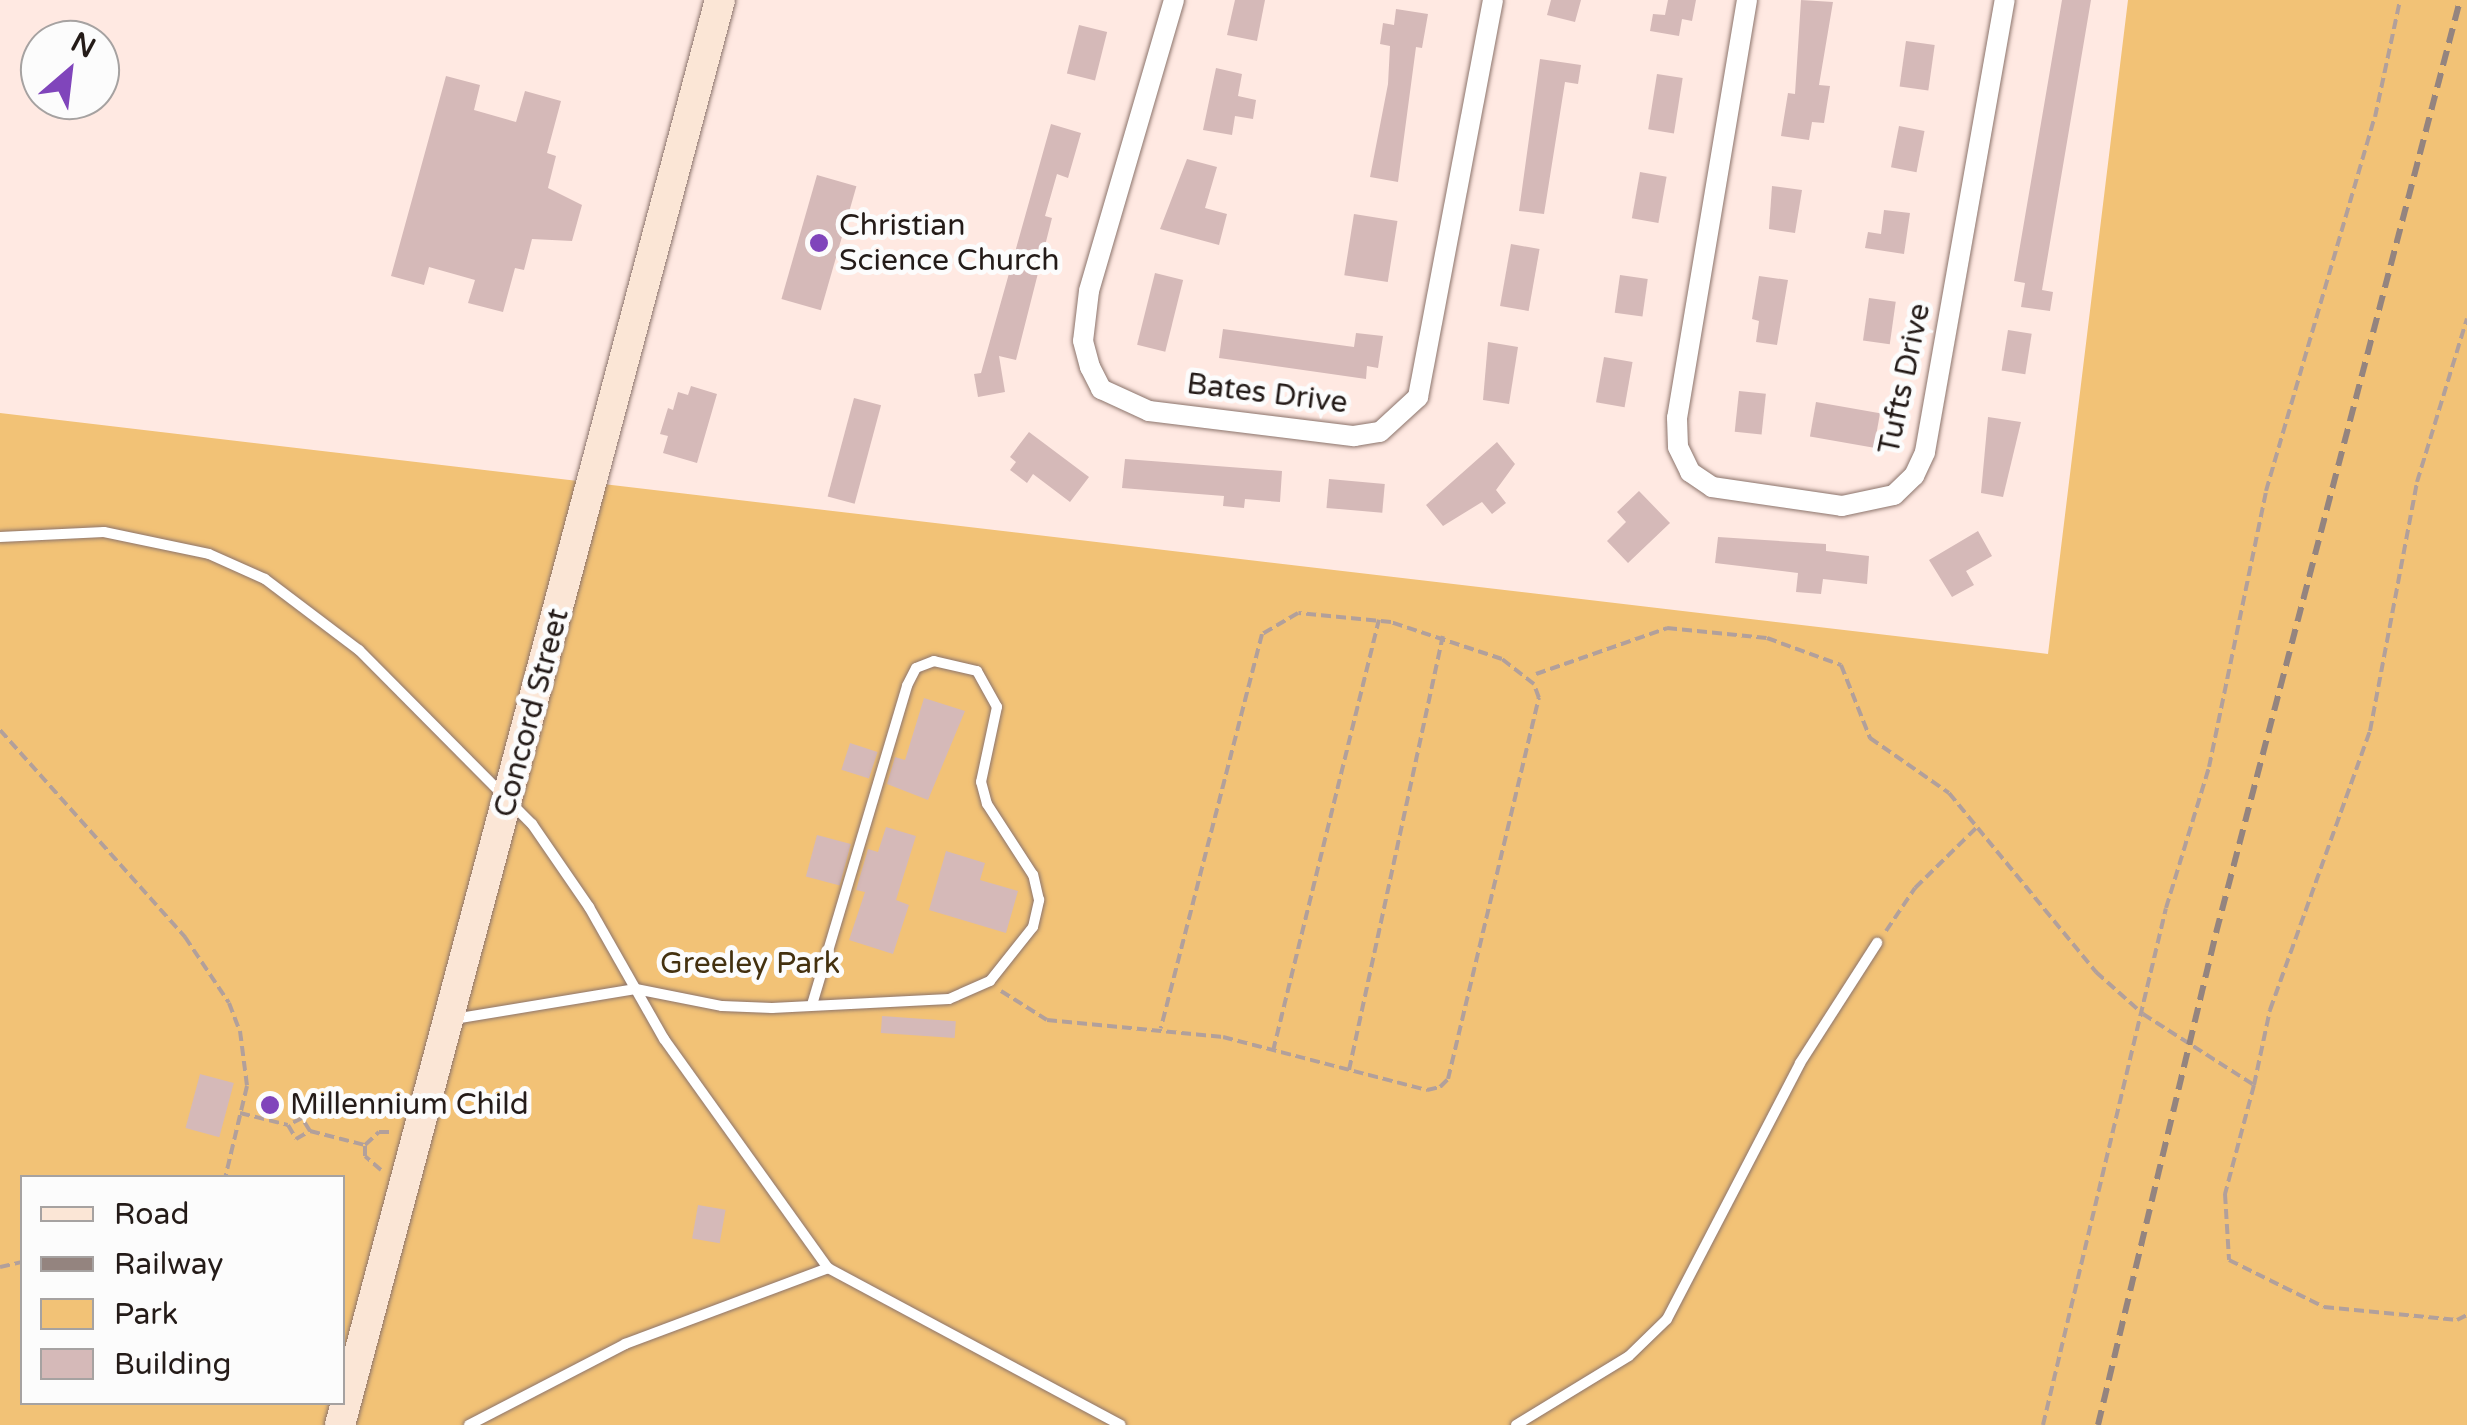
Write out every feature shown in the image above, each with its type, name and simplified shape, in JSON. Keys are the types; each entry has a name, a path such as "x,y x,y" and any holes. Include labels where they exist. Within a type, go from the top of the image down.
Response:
{"main road":[{"name":"Concord Street","path":"340,1425 720,0"}],"street":[{"name":"Bates Drive","path":"1174,0 1089,291 1082,341 1090,366 1100,389 1149,411 1354,436 1380,432 1403,417 1427,371 1493,0"},
{"name":"Tufts Drive","path":"1747,0 1677,418 1678,447 1690,472 1712,487 1842,506 1894,495 1914,476 1925,452 2005,0"}],"lane":[{"path":"0,536 104,532 242,565 359,650 508,797 559,860 732,1140 828,1268 1121,1425"},
{"path":"448,1020 636,988 722,1006 948,999 990,981 1034,927 1040,900 1033,875 986,804 982,782 997,707 977,671 934,661 916,668 906,686 814,1002"},
{"path":"1516,1425 1630,1356 1667,1318 1800,1064 1877,943"},
{"path":"469,1425 625,1344 828,1268"}],"path":[{"path":"2042,1425 2166,908 2209,768 2266,491 2375,117 2400,0"},
{"path":"2467,318 2417,482 2370,731 2270,1010 2226,1194 2229,1260 2324,1307 2457,1320 2467,1314"},
{"path":"990,981 1047,1020 1161,1028 1274,1050 1427,1090 1448,1079 1539,698 1534,684 1502,659 1443,636 1380,620 1298,614 1262,634 1161,1028"},
{"path":"1274,1050 1380,620"},
{"path":"1536,674 1667,628 1767,638 1841,664 1870,738 1948,793 1979,825 2096,972 2143,1014 2254,1085"},
{"path":"1348,1070 1443,636"},
{"path":"0,730 216,978 240,1030 246,1086 227,1175"},
{"path":"1877,943 1915,888 1979,825"},
{"path":"240,1113 288,1125 302,1118 310,1132"},
{"path":"288,1125 296,1139 310,1132 365,1144"},
{"path":"381,1170 364,1156 365,1144 379,1132 392,1132"}],"green space":[{"name":"Greeley Park","path":"2128,0 2467,0 2467,1425 0,1425 0,413 2048,654"}],"building":[{"path":"1235,0 1265,0 1257,41 1227,35"},
{"path":"1551,0 1581,0 1575,22 1547,15"},
{"path":"1668,0 1696,0 1692,21 1682,19 1679,36 1650,31 1653,14 1665,15"},
{"path":"1801,0 1833,2 1819,85 1830,86 1824,123 1812,122 1809,140 1781,136 1788,93 1795,94"},
{"path":"2062,0 2091,0 2042,290 2053,292 2050,311 2021,307 2025,283 2014,281"},
{"path":"1396,9 1428,14 1422,48 1416,47 1398,182 1370,177 1388,84 1390,46 1380,44 1383,23 1394,25"},
{"path":"1079,25 1107,32 1095,81 1067,74"},
{"path":"1906,41 1935,45 1928,91 1900,87"},
{"path":"1540,59 1581,65 1578,84 1565,82 1544,214 1519,211"},
{"path":"1216,68 1242,74 1238,96 1256,100 1253,119 1235,116 1232,135 1203,130"},
{"path":"1657,74 1683,78 1674,133 1648,129"},
{"path":"446,76 480,85 474,110 516,122 525,91 561,101 547,153 556,156 548,188 582,205 572,241 532,239 524,270 515,268 503,312 468,303 475,280 429,267 424,285 391,276"},
{"path":"1051,124 1081,133 1068,178 1057,174 1045,216 1052,218 1016,360 999,356 1005,392 978,397 974,374 981,373"},
{"path":"1899,126 1925,131 1917,172 1891,167"},
{"path":"1187,159 1217,167 1205,208 1227,214 1219,245 1160,229"},
{"path":"1640,172 1667,177 1658,223 1632,218"},
{"name":"Christian Science Church","path":"817,175 856,186 821,310 781,299"},
{"path":"1772,186 1802,190 1795,233 1769,229"},
{"path":"1884,210 1910,213 1904,254 1865,248 1868,232 1881,234"},
{"path":"1354,214 1397,221 1388,282 1344,275"},
{"path":"1511,244 1540,249 1529,311 1500,306"},
{"path":"1155,273 1183,280 1165,352 1137,345"},
{"path":"1620,275 1648,279 1642,317 1615,313"},
{"path":"1759,276 1788,280 1777,345 1756,342 1759,321 1752,319"},
{"path":"1869,298 1896,302 1890,344 1863,341"},
{"path":"1223,329 1354,347 1356,333 1383,336 1378,368 1367,366 1366,379 1219,358"},
{"path":"2008,330 2032,334 2025,374 2002,370"},
{"path":"1488,342 1518,347 1509,404 1483,400"},
{"path":"1604,357 1633,362 1625,407 1596,402"},
{"path":"691,386 717,394 697,463 663,453 668,436 660,434 678,392 688,395"},
{"path":"1739,391 1766,394 1762,435 1735,432"},
{"path":"854,398 881,405 855,504 828,497"},
{"path":"1816,402 1880,413 1874,448 1810,436"},
{"path":"1988,417 2021,422 2003,497 1981,493"},
{"path":"1029,432 1089,477 1070,502 1033,474 1027,483 1010,470 1016,462 1010,457"},
{"path":"1497,442 1515,464 1496,490 1506,503 1492,514 1482,502 1443,526 1426,505"},
{"path":"1125,459 1282,471 1280,502 1245,499 1244,508 1223,506 1224,496 1122,488"},
{"path":"1329,479 1385,484 1382,513 1326,508"},
{"path":"1639,491 1670,523 1628,563 1607,541 1626,522 1617,512"},
{"path":"1978,531 1992,556 1966,571 1974,585 1952,597 1929,560"},
{"path":"1718,537 1826,544 1826,551 1869,556 1867,584 1823,579 1821,594 1796,592 1798,573 1715,563"},
{"path":"924,698 965,711 928,800 887,784 895,757 905,760"},
{"path":"850,743 878,752 869,779 841,770"},
{"path":"886,827 916,836 896,900 909,905 893,954 849,940 865,892 856,890 868,849 878,852"},
{"path":"817,835 851,844 840,886 806,877"},
{"path":"946,851 985,863 980,880 1018,891 1006,933 929,910"},
{"path":"882,1016 956,1021 955,1038 881,1033"},
{"path":"200,1074 234,1083 219,1137 186,1128"},
{"path":"698,1205 726,1210 720,1243 692,1238"}],"railway":[{"path":"2098,1425 2216,933 2460,0"}],"place":[{"name":"Christian Science Church","path":"819,243"},
{"name":"Millennium Child","path":"270,1105"}]}
